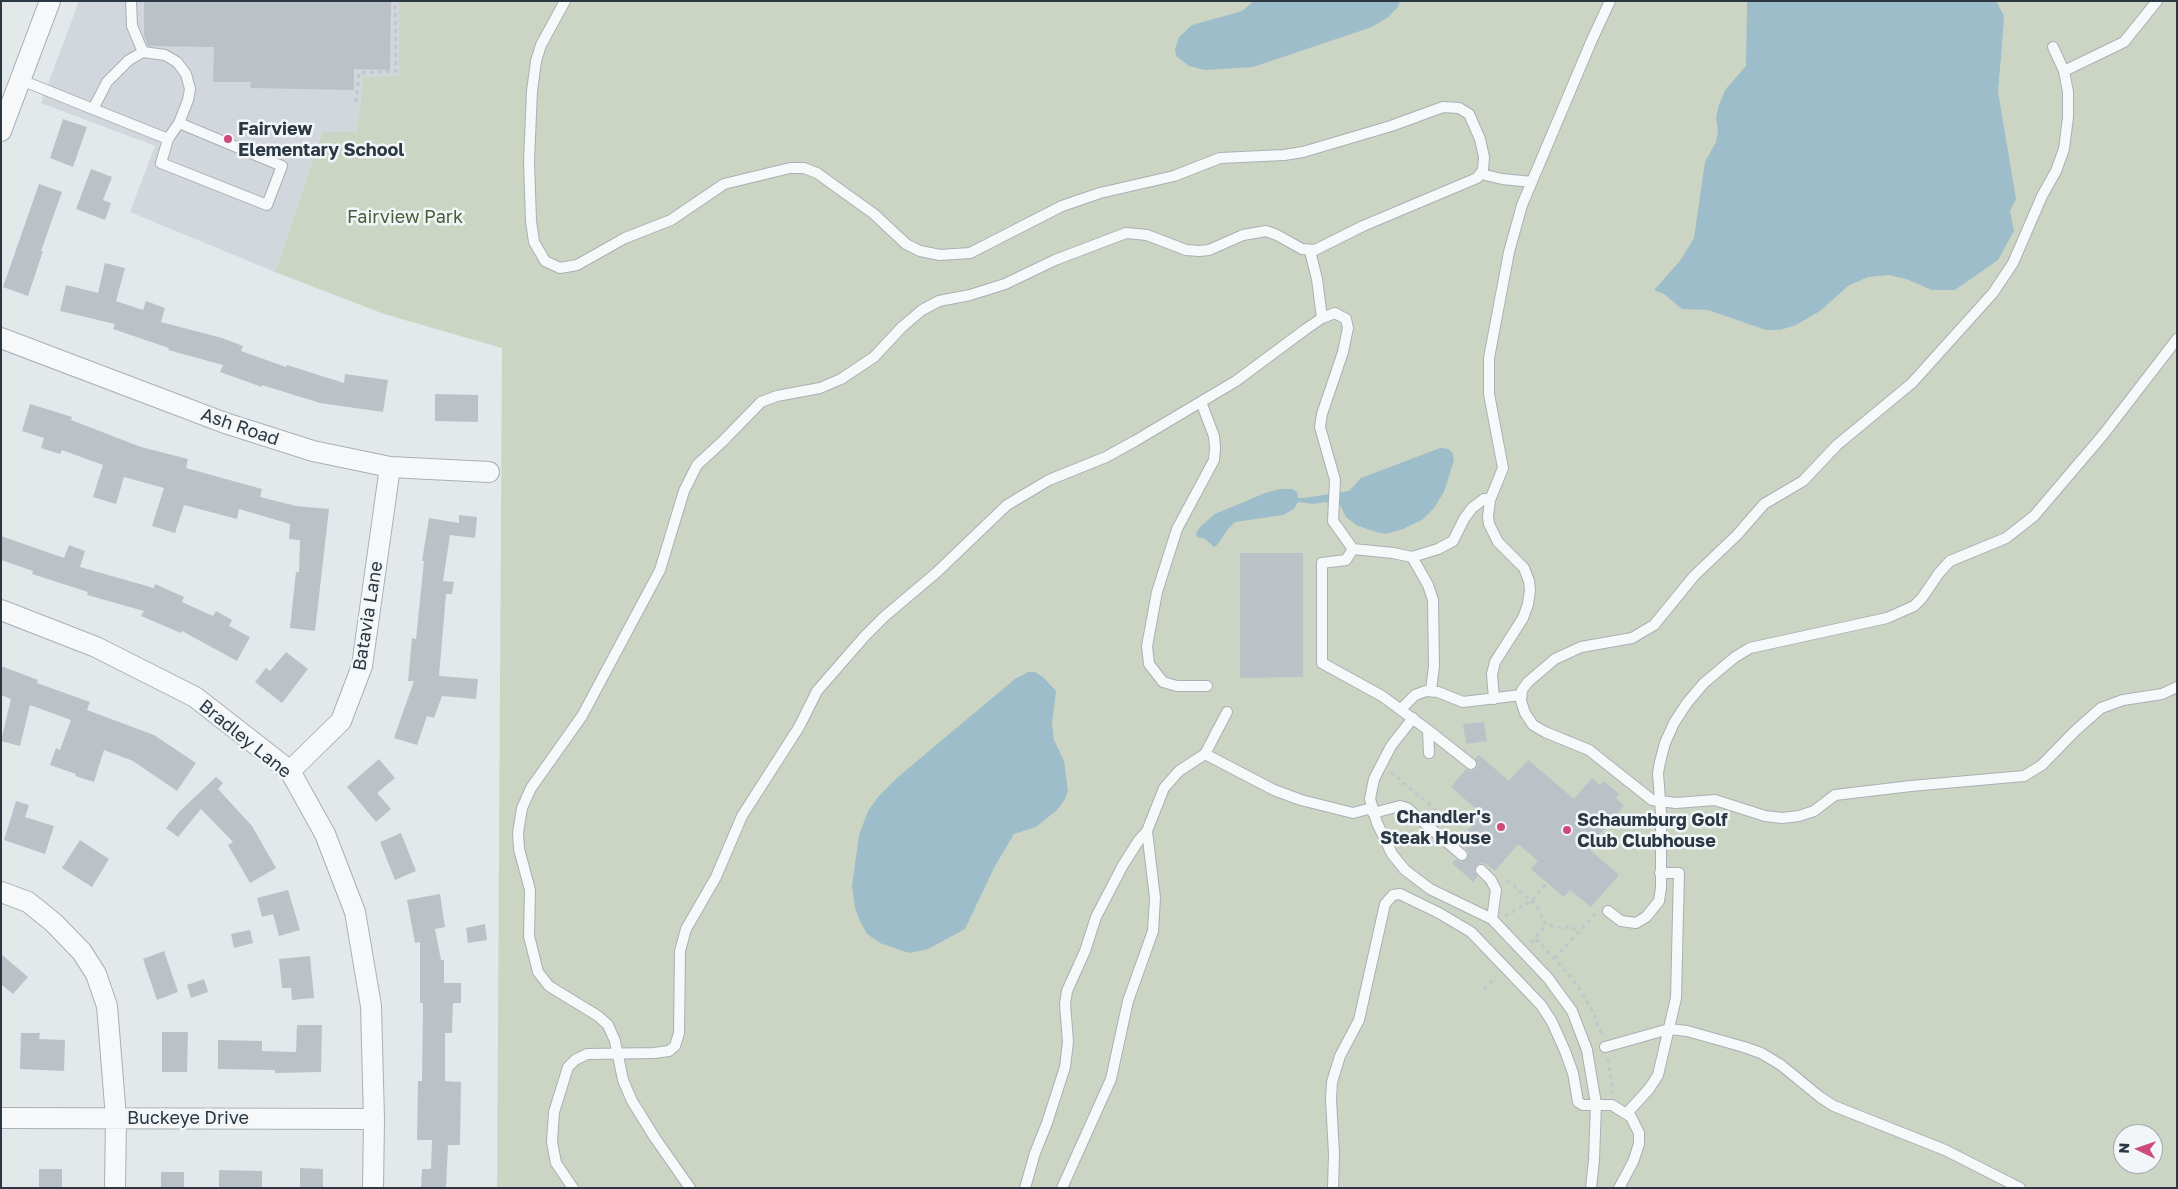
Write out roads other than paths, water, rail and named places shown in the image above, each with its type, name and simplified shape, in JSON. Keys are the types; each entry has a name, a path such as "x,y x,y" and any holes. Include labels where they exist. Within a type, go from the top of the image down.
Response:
{"street":[{"path":"1,131 50,1"},
{"name":"Ash Road","path":"1,338 225,423 313,451 390,467 489,472"},
{"name":"Batavia Lane","path":"290,771 341,721 362,666 390,467"},
{"name":"Bradley Lane","path":"1,610 96,646 195,697 290,771 326,834 355,912 371,1006 374,1119 373,1188"},
{"path":"1,892 28,902 54,923 82,952 96,974 107,1006 116,1118 115,1188"},
{"name":"Buckeye Drive","path":"1,1118 374,1119"}],"lane":[{"path":"131,1 132,26 143,52"},
{"path":"565,1 541,45 536,61 532,91 529,161 530,221 534,242 545,261 560,268 577,265 625,238 671,220 724,184 790,168 804,168 817,173 874,214 906,244 920,251 940,255 970,253 1062,206 1100,193 1174,176 1220,158 1284,155 1303,152 1391,126 1443,107 1459,108 1472,118 1484,157 1481,174"},
{"path":"1494,699 1492,674 1495,662 1523,618 1530,590 1529,580 1524,568 1498,542 1491,530 1488,517 1490,500 1503,468 1488,394 1488,358 1509,252 1522,205 1610,1"},
{"path":"2064,71 2124,42 2157,1"},
{"path":"2053,47 2064,71 2069,106 2065,140 2060,160 2038,204 2009,271 1980,309 1912,383 1842,440 1807,477 1764,504 1737,535 1690,580 1654,625 1632,638 1581,647 1564,654 1538,671 1524,686 1521,695 1522,707 1534,725 1545,732 1589,750 1645,796 1659,802 1714,800 1765,816 1792,817 1814,811 1835,795 2024,776 2042,766 2075,731 2101,708 2123,700 2162,694 2177,687"},
{"path":"92,109 107,82 129,60 143,52 165,55 178,62 186,74 190,89 188,100 178,123 168,139 161,163 267,205 282,166 178,123"},
{"path":"20,80 168,139"},
{"path":"690,1188 654,1138 632,1101 624,1080 611,1031 604,1021 549,986 538,972 529,936 530,890 519,849 518,824 531,788 582,716 647,597 663,563 684,491 702,459 723,441 761,402 777,396 820,388 846,376 874,357 902,327 929,306 945,299 970,295 1005,284 1110,238 1126,233 1139,234 1156,237 1186,250 1199,252 1209,250 1248,233 1266,231 1277,235 1298,248 1310,251 1363,226 1470,181 1481,174 1502,179 1532,182"},
{"path":"1310,251 1317,279 1322,318"},
{"path":"573,1188 556,1163 552,1142 554,1112 564,1076 571,1063 582,1055 662,1052 673,1049 679,1033 680,951 686,929 716,877 742,816 792,738 824,681 885,616 936,573 1007,505 1049,480 1120,450 1202,402 1236,381 1322,318 1335,313 1343,316 1348,322 1343,352 1320,421 1322,438 1335,480 1333,521 1353,549 1412,557 1453,541 1468,513 1484,499 1490,500"},
{"path":"1608,911 1626,923 1636,923 1642,921 1658,901 1660,873 1658,773 1665,743 1679,713 1704,683 1735,657 1750,648 1888,618 1914,606 1950,561 2006,538 2034,516 2103,435 2177,338"},
{"path":"1202,402 1214,436 1214,460 1177,529 1157,592 1147,646 1149,664 1163,682 1177,686 1207,686"},
{"path":"1353,549 1346,560 1322,562 1322,663 1374,691 1401,709 1471,764"},
{"path":"1412,557 1425,578 1433,600 1434,666 1431,690"},
{"path":"1401,709 1415,695 1431,690 1463,702 1521,695"},
{"path":"1025,1188 1034,1152 1052,1109 1065,1067 1068,1042 1065,1004 1067,991 1083,956 1102,903 1138,840 1147,831 1164,788 1179,771 1205,754 1227,712"},
{"path":"1413,718 1402,730 1382,764 1370,793 1373,811 1392,854 1413,878 1437,893 1492,919 1548,978 1572,1012 1587,1050 1596,1104 1591,1188"},
{"path":"1428,730 1429,753"},
{"path":"1205,754 1274,790 1301,800 1353,812 1373,811 1400,806 1407,808 1462,854"},
{"path":"1062,1188 1111,1079 1128,1001 1152,939 1155,908 1147,831"},
{"path":"1480,870 1491,880 1496,890 1492,919"},
{"path":"1627,1113 1649,1089 1658,1075 1676,998 1679,874 1660,873"},
{"path":"1333,1188 1332,1082 1340,1056 1360,1020 1385,904 1393,895 1403,895 1439,912 1479,939 1541,1005 1550,1018 1568,1058 1578,1102 1583,1105 1612,1105 1627,1113 1637,1128 1638,1144 1633,1162 1619,1188"},
{"path":"1605,1048 1669,1028 1687,1031 1761,1054 1781,1066 1834,1106 1945,1150 2020,1188"}],"water":[{"path":"1254,1 1400,1 1398,7 1387,18 1372,27 1253,67 1205,70 1189,66 1176,56 1175,49 1179,37 1192,25 1242,11"},
{"path":"1747,1 1996,1 2004,20 1998,92 2016,199 2010,211 2014,231 1998,260 1955,290 1932,290 1906,279 1889,275 1868,277 1848,286 1820,311 1796,325 1780,330 1766,330 1708,310 1682,309 1664,294 1654,290 1680,261 1694,238 1705,162 1716,142 1718,131 1716,117 1719,105 1725,90 1746,66"},
{"path":"1440,448 1449,449 1453,454 1454,460 1444,492 1434,508 1422,520 1403,529 1386,534 1376,532 1356,525 1346,517 1340,505 1325,502 1314,504 1298,502 1294,509 1283,515 1235,522 1214,547 1205,539 1197,537 1196,533 1201,526 1215,514 1265,493 1280,489 1292,489 1297,492 1298,498 1304,498 1349,491 1361,478"},
{"path":"1028,672 1035,672 1043,677 1056,691 1052,723 1054,740 1064,761 1068,791 1065,799 1057,810 1036,827 1014,834 995,866 965,929 928,949 909,953 880,943 867,934 860,921 855,908 852,886 859,835 868,811 878,797 898,777 1015,679"}],"place":[{"name":"Fairview Elementary School","path":"228,139"},
{"name":"Chandler's Steak House","path":"1501,827"},
{"name":"Schaumburg Golf Club Clubhouse","path":"1567,830"}],"park label":[{"name":"Fairview Park","path":"405,217"}]}
